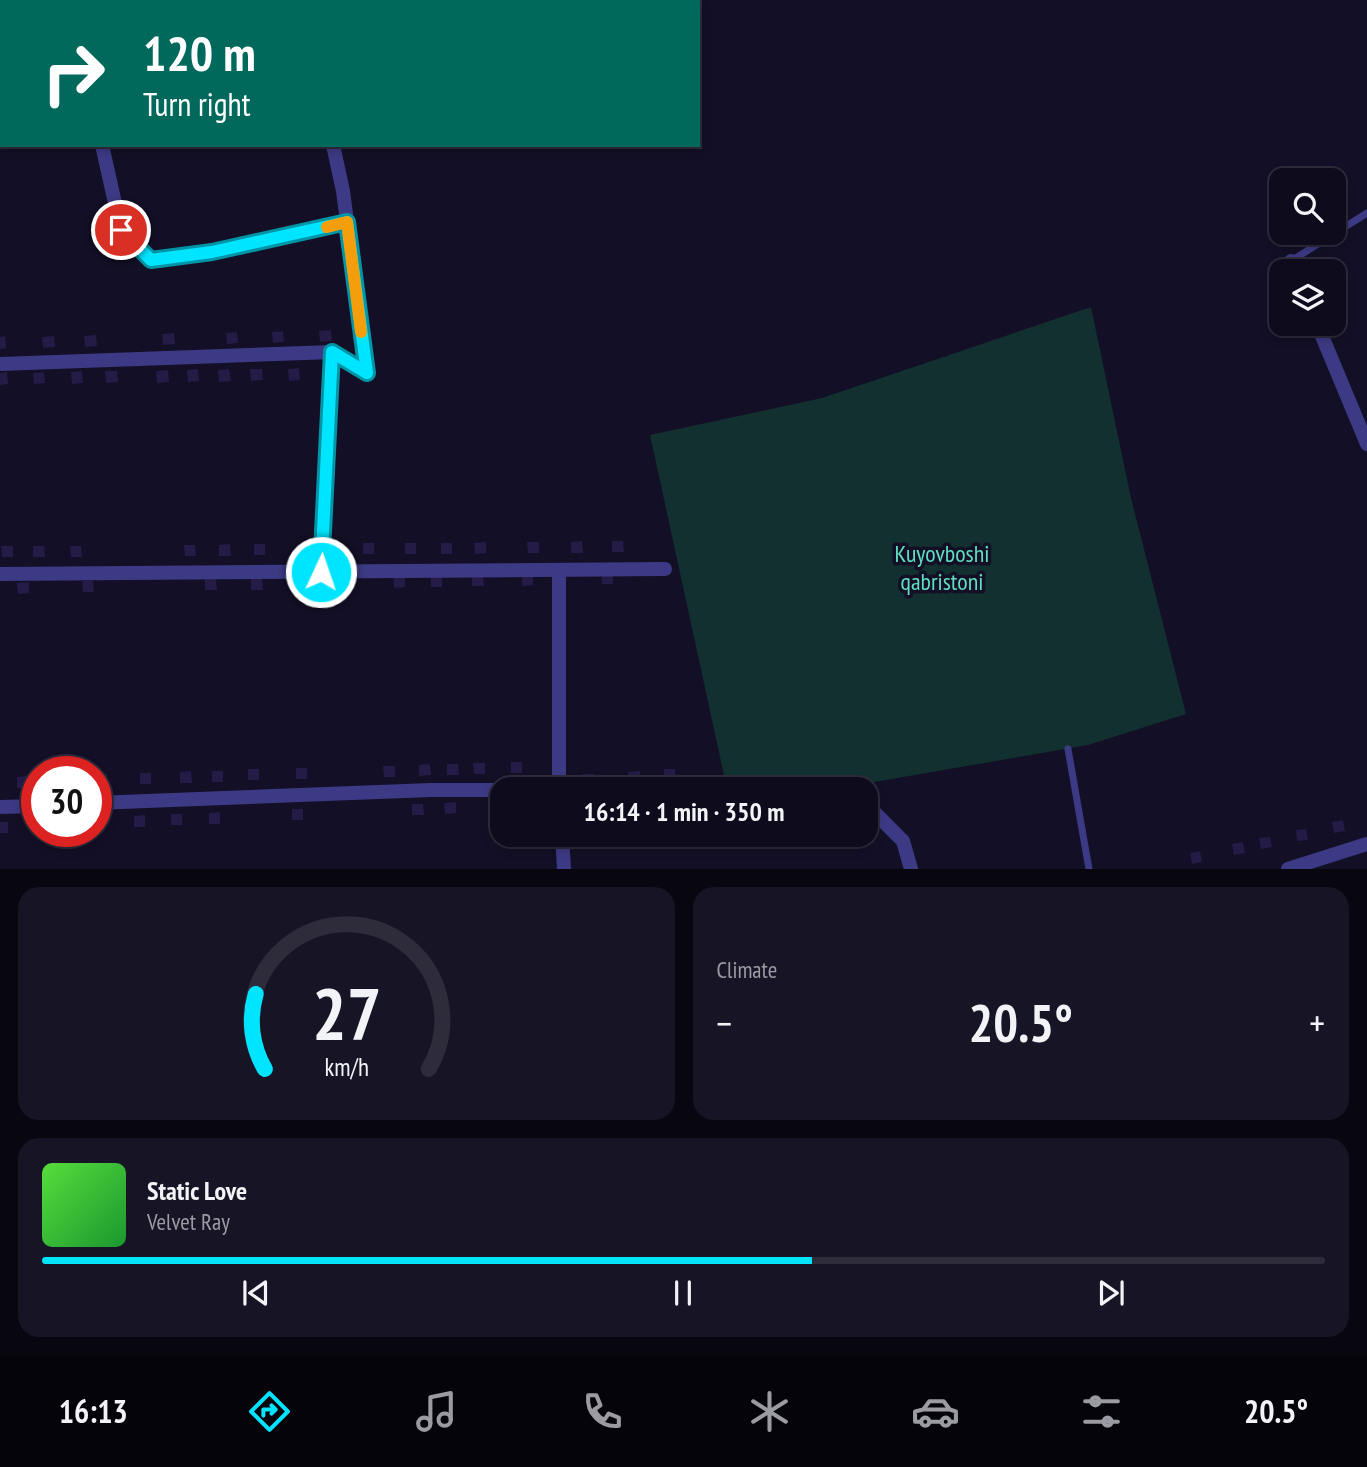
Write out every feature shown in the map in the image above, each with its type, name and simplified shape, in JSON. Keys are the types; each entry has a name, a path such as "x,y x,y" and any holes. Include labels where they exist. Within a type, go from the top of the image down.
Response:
{"street":[{"path":"102,147 121,230 151,260 212,252 347,222"},
{"path":"0,364 332,352 367,373 344,191 333,147"},
{"path":"1322,336 1367,444"},
{"path":"321,572 332,352"},
{"path":"0,574 665,569"},
{"path":"559,570 559,777"},
{"path":"112,802 490,790"},
{"path":"0,793 0,807 21,806"},
{"path":"878,816 902,841 911,869"},
{"path":"1288,869 1367,844"},
{"path":"563,847 564,869"}],"lane":[{"path":"1303,259 1367,213"},
{"path":"1068,749 1089,869"}],"green space":[{"name":"Kuyovboshi qabristoni","path":"1091,307 1131,498 1186,714 1088,745 878,781 878,777 724,777 650,435 822,398"}],"building":[{"path":"331,330 332,341 320,342 319,331"},
{"path":"283,331 284,342 273,343 272,332"},
{"path":"237,332 238,343 227,344 226,333"},
{"path":"174,333 175,344 163,345 162,334"},
{"path":"96,335 97,346 85,347 84,336"},
{"path":"5,336 6,348 0,349 0,337"},
{"path":"54,336 55,347 43,348 42,337"},
{"path":"299,368 300,380 289,381 288,369"},
{"path":"198,369 199,381 188,382 187,370"},
{"path":"229,369 231,381 219,382 218,370"},
{"path":"250,369 262,369 263,380 251,381"},
{"path":"168,370 169,382 157,383 156,371"},
{"path":"82,371 83,383 72,384 71,372"},
{"path":"105,371 117,371 118,382 106,383"},
{"path":"7,372 8,384 0,385 0,373"},
{"path":"44,372 45,383 34,384 33,373"},
{"path":"582,541 583,553 571,553 571,542"},
{"path":"612,541 623,541 624,552 612,552"},
{"path":"486,542 486,553 475,554 474,543"},
{"path":"527,542 539,542 539,553 528,553"},
{"path":"363,543 374,543 374,554 363,554"},
{"path":"405,543 416,543 416,554 405,554"},
{"path":"441,543 452,543 452,554 441,554"},
{"path":"230,544 231,556 219,556 219,545"},
{"path":"254,544 265,544 265,555 254,555"},
{"path":"184,545 195,545 196,556 185,556"},
{"path":"1,546 13,546 13,557 2,557"},
{"path":"33,546 44,546 45,557 33,557"},
{"path":"70,546 81,546 82,557 71,557"},
{"path":"601,573 613,573 613,584 602,584"},
{"path":"533,574 533,585 522,586 522,575"},
{"path":"472,575 483,575 484,586 472,586"},
{"path":"393,576 405,576 405,587 394,588"},
{"path":"431,576 442,576 442,587 431,587"},
{"path":"336,577 337,588 325,589 325,578"},
{"path":"262,578 263,590 251,590 251,579"},
{"path":"288,578 299,578 300,589 288,589"},
{"path":"205,579 216,579 217,590 205,590"},
{"path":"82,581 93,581 94,592 83,592"},
{"path":"29,582 29,593 18,594 17,583"},
{"path":"511,762 522,762 522,773 511,773"},
{"path":"473,763 485,763 485,774 474,774"},
{"path":"430,764 431,775 419,776 419,765"},
{"path":"447,764 458,764 459,775 447,775"},
{"path":"383,766 395,766 395,777 384,777"},
{"path":"296,768 307,768 307,779 296,779"},
{"path":"248,769 259,769 259,780 248,780"},
{"path":"664,769 675,769 676,777 664,777"},
{"path":"191,771 192,783 180,783 180,772"},
{"path":"212,771 223,771 223,782 212,782"},
{"path":"640,771 640,777 628,777 628,772"},
{"path":"140,773 151,773 151,784 140,784"},
{"path":"583,774 594,774 594,777 583,777"},
{"path":"17,777 21,777 21,788 17,788"},
{"path":"456,802 456,813 445,814 444,803"},
{"path":"412,804 423,804 424,815 412,815"},
{"path":"292,809 303,809 303,820 292,820"},
{"path":"220,812 220,824 209,824 209,813"},
{"path":"171,814 182,814 182,825 171,825"},
{"path":"145,815 145,827 134,827 134,816"},
{"path":"1343,820 1345,831 1334,833 1332,822"},
{"path":"0,822 8,822 8,833 0,833"},
{"path":"1306,829 1308,840 1297,841 1296,830"},
{"path":"1270,837 1272,847 1261,849 1259,838"},
{"path":"1243,842 1245,853 1234,855 1232,844"},
{"path":"1200,851 1202,862 1192,864 1190,853"}],"slow traffic":[{"path":"327,227 347,222 361,332"}],"route":[{"path":"121,230 151,260 212,252 347,222 367,373 332,352 321,572"}]}
